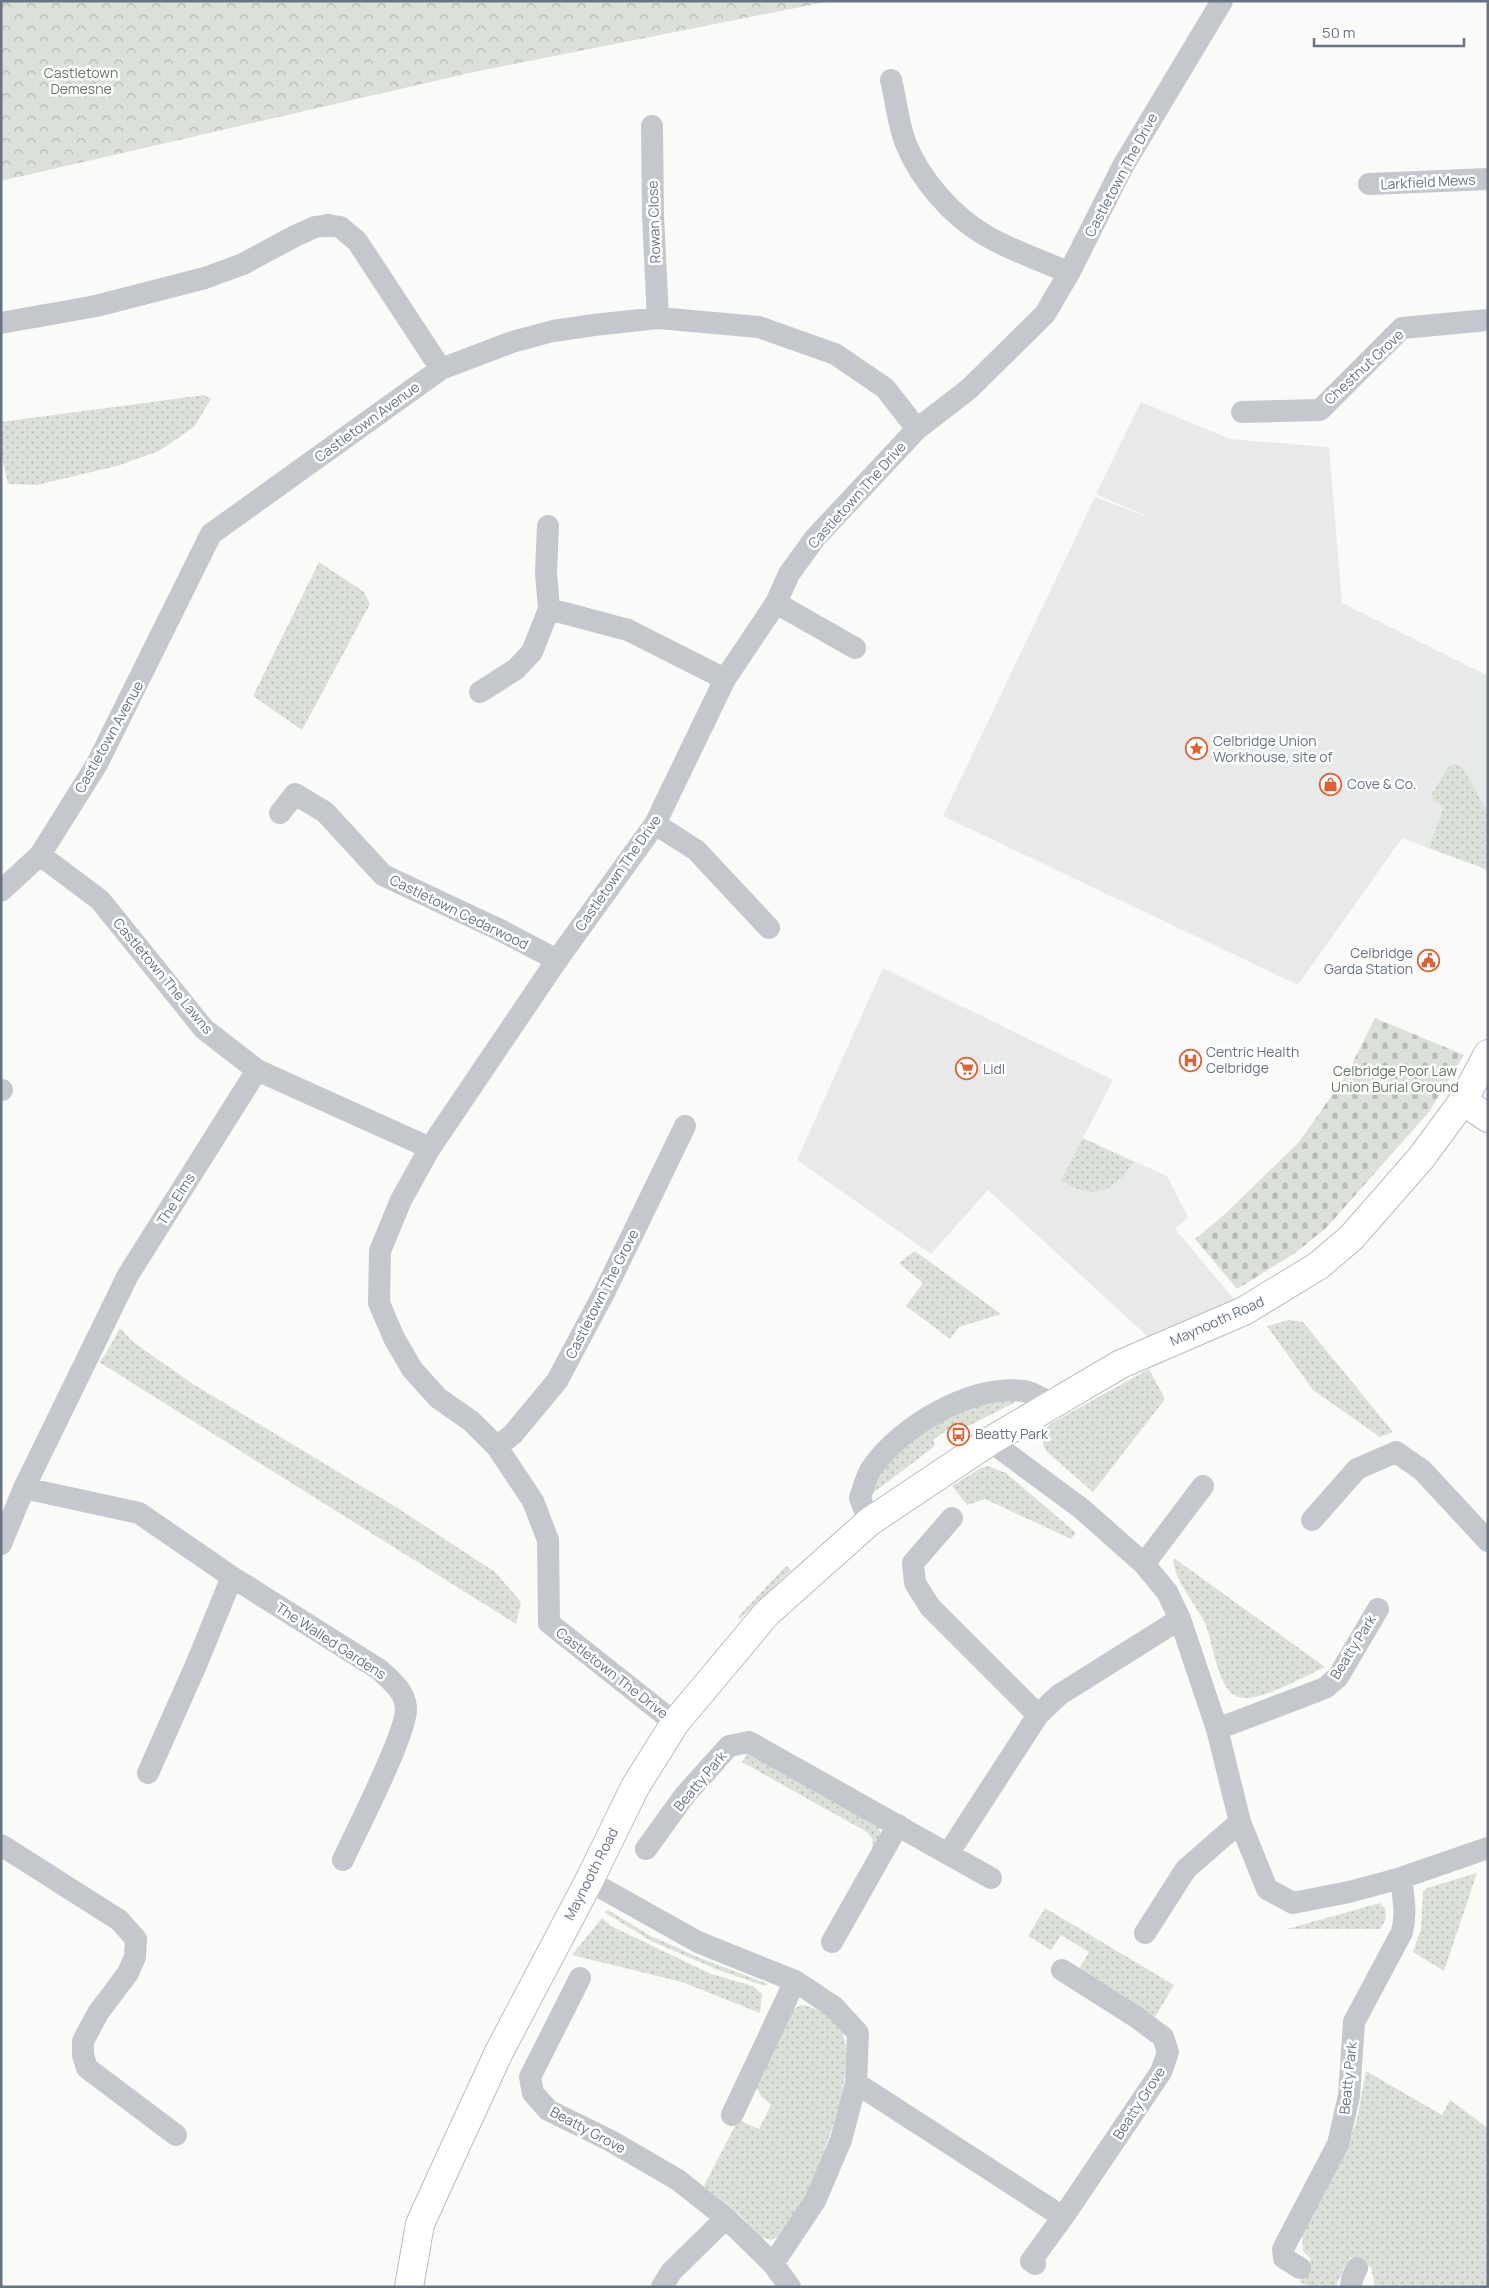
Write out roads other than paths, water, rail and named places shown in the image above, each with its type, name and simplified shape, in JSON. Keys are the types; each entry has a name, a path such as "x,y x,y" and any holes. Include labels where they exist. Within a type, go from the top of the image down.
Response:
{"main road":[{"name":"Maynooth Road","path":"409,2287 420,2224 450,2156 499,2052 589,1881 635,1787 676,1723 767,1614 869,1522 990,1441 1121,1364 1244,1311 1318,1266 1350,1238 1421,1158 1464,1101 1488,1054"},
{"path":"1464,1101 1488,1118"}],"street":[{"name":"Castletown The Drive","path":"676,1723 549,1624 548,1540 533,1500 497,1447 471,1421 438,1398 412,1369 394,1338 379,1303 380,1251 400,1200 430,1148 557,960 655,824 725,679 776,603 789,574 815,538 917,429 969,389 1045,314 1070,273 1123,166 1222,1"},
{"path":"891,80 905,143 917,165 937,193 959,216 985,236 1070,273"},
{"name":"Rowan Close","path":"652,126 653,216 658,318"},
{"name":"Larkfield Mews","path":"1369,184 1488,179"},
{"path":"1,323 96,306 205,278 243,264 303,232 328,225 340,227 357,241 441,368"},
{"name":"Castletown Avenue","path":"1,891 40,855 97,764 211,534 441,368 512,342 553,331 658,318 759,327 835,354 885,388 917,429"},
{"name":"Chestnut Grove","path":"1242,412 1320,410 1402,328 1488,320"},
{"path":"480,692 516,669 532,652 549,609 546,573 548,526"},
{"path":"776,603 856,648"},
{"path":"549,609 628,630 725,679"},
{"name":"Castletown Cedarwood","path":"280,813 295,794 325,812 383,875 502,931 557,960"},
{"path":"655,824 696,850 769,928"},
{"name":"Castletown The Lawns","path":"40,855 100,900 204,1029 257,1070 430,1148"},
{"name":"The Elms","path":"24,1488 98,1331 128,1275 257,1070"},
{"name":"Castletown The Grove","path":"497,1447 513,1434 557,1381 604,1291 685,1126"},
{"path":"869,1522 860,1498 870,1471 900,1437 936,1413 962,1401 996,1391 1026,1391 1052,1404"},
{"path":"990,1441 1082,1509 1144,1564 1167,1592 1180,1618 1217,1729 1240,1822 1266,1889 1293,1902 1349,1892 1401,1878 1488,1848"},
{"path":"1312,1520 1357,1469 1396,1452 1422,1470 1488,1541"},
{"path":"1144,1564 1203,1486"},
{"path":"1,1544 24,1488"},
{"name":"The Walled Gardens","path":"24,1488 139,1513 232,1577 380,1670 400,1689 406,1706 404,1721 388,1762 343,1860"},
{"path":"952,1518 913,1563 915,1583 930,1607 1038,1715"},
{"path":"148,1773 232,1577"},
{"name":"Beatty Park","path":"1217,1729 1325,1688 1338,1676 1378,1609"},
{"path":"948,1854 1038,1715 1059,1694 1180,1618"},
{"name":"Beatty Park","path":"646,1849 685,1795 729,1746 748,1742 991,1878"},
{"path":"1145,1933 1186,1869 1240,1822"},
{"path":"832,1942 898,1825"},
{"path":"1,1845 120,1920 136,1938 135,1957 128,1973 98,2013 83,2041 83,2055 87,2068 176,2135"},
{"name":"Beatty Park","path":"1300,2268 1284,2258 1284,2249 1338,2143 1349,2096 1354,2022 1404,1925 1406,1913 1401,1878"},
{"path":"589,1881 698,1942 795,1981 834,2007 858,2033 856,2083 841,2140 815,2201 773,2264"},
{"name":"Beatty Grove","path":"1035,2264 1031,2261 1161,2072 1168,2052 1163,2037 1136,2017 1062,1970"},
{"name":"Beatty Grove","path":"580,1978 530,2077 533,2093 548,2110 611,2141 678,2180 726,2218 773,2264 790,2287"},
{"path":"732,2115 795,1981"},
{"path":"856,2083 1062,2217"},
{"path":"662,2287 671,2272 726,2218"}],"place":[{"name":"Celbridge Union Workhouse, site of","path":"1197,749"},
{"name":"Cove & Co.","path":"1331,784"},
{"name":"Celbridge Garda Station","path":"1429,961"},
{"name":"Centric Health Celbridge","path":"1190,1060"},
{"name":"Lidl","path":"967,1069"},
{"name":"Beatty Park","path":"959,1434"}],"park label":[{"name":"Castletown Demesne","path":"81,82"},
{"name":"Celbridge Poor Law Union Burial Ground","path":"1395,1080"}]}
